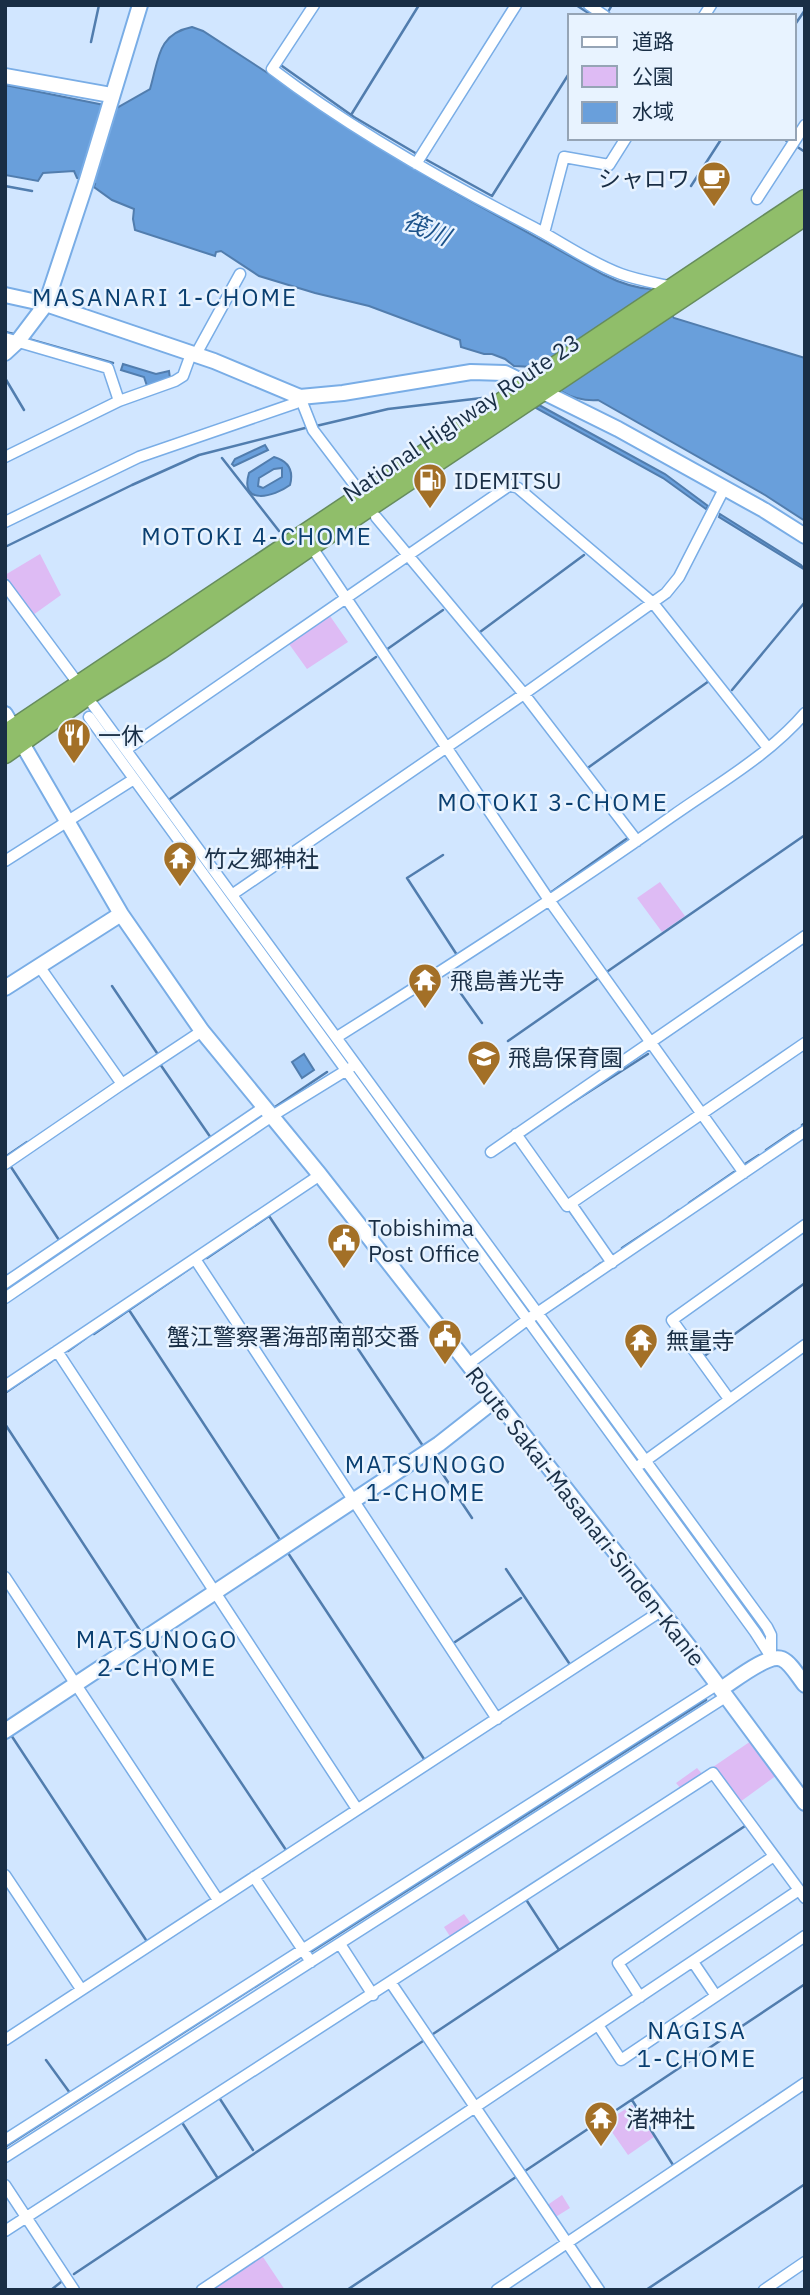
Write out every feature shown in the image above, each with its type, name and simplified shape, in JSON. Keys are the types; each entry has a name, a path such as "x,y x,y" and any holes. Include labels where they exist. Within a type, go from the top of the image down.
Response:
{"highway":[{"name":"National Highway Route 23","path":"12,730 311,546 805,199"},
{"name":"National Highway Route 23","path":"671,294 805,216"},
{"name":"National Highway Route 23","path":"5,754 12,730 539,386"}],"main road":[{"path":"5,353 11,340 46,304 140,5"},
{"path":"5,76 110,98"},
{"path":"5,295 46,304 214,361 300,397 471,372 505,373 539,386 764,510 805,536"},
{"name":"Route Sakai-Masanari-Sinden-Kanie","path":"12,730 121,914 202,1031 320,1175 661,1611 805,1803"},
{"path":"5,988 121,914"},
{"path":"5,1731 354,1502 439,1444 495,1400"},
{"path":"722,1690 771,1658 781,1659 805,1685"}],"street":[{"path":"314,5 272,69 416,164 586,258 671,294"},
{"path":"416,164 516,5"},
{"path":"757,199 799,140 805,125"},
{"path":"544,233 564,157 609,165 625,140"},
{"path":"5,457 119,401 183,376 240,274"},
{"path":"11,340 108,368 119,401"},
{"path":"300,397 312,426 358,488"},
{"path":"5,522 139,457 296,403 300,397"},
{"path":"127,749 510,485 518,488 653,603 768,748"},
{"path":"233,894 666,593 679,577 724,489"},
{"path":"376,517 524,694 637,841"},
{"path":"311,546 549,901 744,1173"},
{"path":"5,585 74,678"},
{"path":"93,705 767,1627 771,1635 771,1658"},
{"path":"337,1037 637,841 768,748 786,734 805,713"},
{"path":"89,717 755,1632 771,1658"},
{"path":"5,861 134,779"},
{"path":"491,1152 805,936"},
{"path":"39,966 122,1084"},
{"path":"5,1164 202,1031"},
{"path":"516,1135 567,1206 805,1043"},
{"path":"5,1283 268,1111 356,1064"},
{"path":"5,1298 268,1111"},
{"path":"467,1365 527,1320 805,1131"},
{"path":"5,1386 320,1175"},
{"path":"571,1204 612,1263"},
{"path":"729,1399 672,1320 805,1225"},
{"path":"195,1259 497,1719"},
{"path":"635,1468 805,1345"},
{"path":"57,1351 357,1809"},
{"path":"5,1577 218,1900"},
{"path":"5,2040 661,1611"},
{"path":"5,2157 307,1955 340,1944 722,1690"},
{"path":"5,2140 307,1955 722,1690"},
{"path":"5,2231 713,1773 802,1894 693,1962 202,2290"},
{"path":"640,1997 618,1963 774,1856"},
{"path":"5,1875 81,1989"},
{"path":"254,1877 307,1955"},
{"path":"598,2025 621,2060 805,1936"},
{"path":"340,1944 373,1995"},
{"path":"693,1962 716,1996"},
{"path":"391,1983 598,2290"},
{"path":"497,2290 805,2083"},
{"path":"5,2185 74,2290"},
{"path":"764,2290 805,2262"}],"green space":[{"path":"40,554 61,595 33,615 5,575"},
{"path":"330,616 348,642 307,669 289,644"},
{"path":"660,882 685,916 662,932 637,898"},
{"path":"751,1741 777,1775 740,1802 713,1767"},
{"path":"697,1768 704,1776 682,1790 676,1783"},
{"path":"464,1914 472,1925 451,1938 444,1927"},
{"path":"632,2105 654,2137 628,2155 605,2122"},
{"path":"562,2195 570,2208 554,2218 546,2206"},
{"path":"261,2254 285,2290 210,2290"}],"water":[{"name":"筏川","path":"192,27 203,31 431,179 604,275 627,285 651,289 674,318 805,358 805,521 765,495 598,400 578,398 562,392 533,367 514,366 492,354 461,347 460,340 369,306 259,276 221,251 216,252 215,256 135,230 134,209 112,200 94,187 95,184 77,178 74,171 43,173 38,181 5,175 5,85 104,105 113,110 150,89 161,49 172,35"},
{"path":"123,364 156,374 169,371 170,378 147,386 144,377 121,370"},
{"path":"539,405 665,474 708,506 706,509 663,478 536,408"},
{"path":"265,445 268,450 234,466 232,464 235,459"},
{"path":"274,457 289,467 290,485 267,495 253,494 247,483 249,473","holes":["282,468 282,477 263,488 258,486 259,478 274,469"]},
{"path":"720,514 801,565 805,570 719,517"},
{"path":"304,1054 314,1070 302,1078 292,1062"},
{"path":"260,1114 264,1118 5,1293 5,1287"}],"waterway":[{"path":"91,42 99,5"},
{"path":"351,115 419,5"},
{"path":"576,5 590,14"},
{"path":"608,12 612,5"},
{"path":"796,23 805,10"},
{"path":"282,66 354,117 417,154"},
{"path":"425,159 492,196 568,75"},
{"path":"691,186 721,140"},
{"path":"796,146 805,152"},
{"path":"5,186 32,191"},
{"path":"5,332 14,334"},
{"path":"25,338 113,363"},
{"path":"5,378 24,410"},
{"path":"316,426 388,409 488,399"},
{"path":"5,547 199,455 309,427"},
{"path":"222,458 279,531"},
{"path":"480,632 584,555"},
{"path":"732,690 805,602"},
{"path":"386,650 443,610"},
{"path":"170,799 376,657"},
{"path":"589,767 709,681"},
{"path":"608,971 805,835"},
{"path":"550,893 629,837"},
{"path":"443,855 407,878 457,955"},
{"path":"659,1042 805,942"},
{"path":"449,977 482,1023"},
{"path":"508,1041 597,979"},
{"path":"112,986 157,1053"},
{"path":"548,1118 648,1054"},
{"path":"160,1064 211,1138"},
{"path":"275,1107 327,1072"},
{"path":"766,1150 794,1131"},
{"path":"5,1157 27,1142"},
{"path":"745,1164 759,1155"},
{"path":"11,1167 59,1240"},
{"path":"689,1203 734,1172"},
{"path":"569,1210 587,1235"},
{"path":"669,1217 679,1210"},
{"path":"207,1258 269,1216 423,1446"},
{"path":"622,1248 660,1223"},
{"path":"594,1268 601,1263"},
{"path":"94,1334 192,1267"},
{"path":"556,1294 585,1274"},
{"path":"703,1357 805,1283"},
{"path":"129,1310 280,1540"},
{"path":"68,1351 86,1338"},
{"path":"5,1393 52,1361"},
{"path":"607,1420 636,1460"},
{"path":"5,1424 141,1632"},
{"path":"432,1458 472,1518"},
{"path":"288,1553 424,1759"},
{"path":"506,1569 569,1663"},
{"path":"455,1642 521,1598"},
{"path":"150,1646 286,1850"},
{"path":"309,1953 706,1700"},
{"path":"11,1735 146,1940"},
{"path":"433,2034 745,1826"},
{"path":"527,1901 559,1950"},
{"path":"5,2147 303,1956"},
{"path":"525,2171 805,1984"},
{"path":"74,2274 423,2041"},
{"path":"46,2060 70,2093"},
{"path":"220,2099 253,2150"},
{"path":"632,2100 673,2165"},
{"path":"183,2124 217,2177"},
{"path":"347,2290 516,2177"},
{"path":"646,2290 805,2184"},
{"path":"51,2290 61,2282"}],"place":[{"name":"シャロワ","path":"714,208"},
{"name":"IDEMITSU","path":"430,510"},
{"name":"一休","path":"74,765"},
{"name":"竹之郷神社","path":"180,888"},
{"name":"飛島善光寺","path":"425,1010"},
{"name":"飛島保育園","path":"484,1087"},
{"name":"Tobishima Post Office","path":"344,1270"},
{"name":"蟹江警察署海部南部交番","path":"445,1366"},
{"name":"無量寺","path":"641,1370"},
{"name":"渚神社","path":"601,2148"}],"district":[{"name":"MASANARI 1-CHOME","path":"165,297"},
{"name":"MOTOKI 4-CHOME","path":"257,536"},
{"name":"MOTOKI 3-CHOME","path":"553,802"},
{"name":"MATSUNOGO 1-CHOME","path":"426,1478"},
{"name":"MATSUNOGO 2-CHOME","path":"157,1653"},
{"name":"NAGISA 1-CHOME","path":"697,2044"}]}
